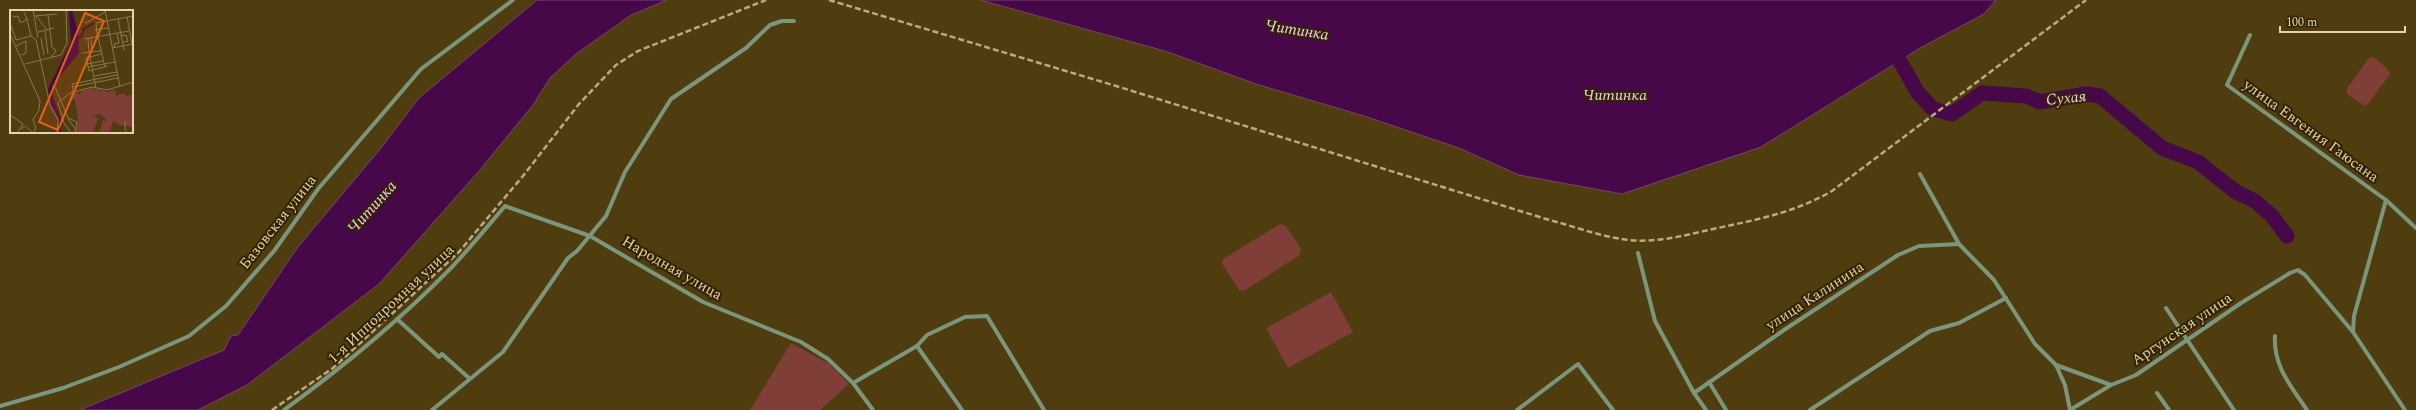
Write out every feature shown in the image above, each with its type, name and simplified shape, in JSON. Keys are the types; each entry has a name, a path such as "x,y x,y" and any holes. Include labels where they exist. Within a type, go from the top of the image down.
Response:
{"street":[{"name":"Базовская улица","path":"0,406 63,388 118,367 189,336 226,306 274,251 318,189 421,69 513,0"},
{"path":"432,410 469,378 503,352 568,258 590,236 606,216 625,172 671,98 746,48 770,25 782,21 794,21"},
{"name":"улица Евгения Гаюсана","path":"2250,35 2227,85 2386,200 2416,228"},
{"path":"1920,174 1960,244 1994,280 2035,344 2056,365 2065,385 2070,410"},
{"name":"улица Евгения Гаюсана","path":"2353,332 2354,316 2386,200"},
{"name":"Народная улица","path":"505,206 590,236 703,302 801,342 828,359 853,383 873,410"},
{"name":"1-я Ипподромная улица","path":"284,410 333,375 397,319 451,268 505,206"},
{"name":"улица Калинина","path":"1694,393 1898,255 1919,246 1960,244"},
{"path":"1638,253 1655,321 1694,393 1706,410"},
{"name":"Аргунская улица","path":"2070,410 2111,385 2136,375 2186,340 2290,272 2298,270 2305,275 2353,332"},
{"path":"1810,410 1930,331 1959,323 2006,298"},
{"path":"2166,308 2234,410"},
{"path":"853,383 917,346 927,335 966,317 986,316 1044,410"},
{"path":"397,319 439,357 442,354 469,378"},
{"path":"2353,332 2405,410"},
{"path":"2275,336 2274,346 2279,370 2307,410"},
{"path":"917,346 962,410"},
{"path":"1517,410 1578,364 1613,410"},
{"path":"2056,365 2111,385"},
{"path":"1709,382 1726,410"},
{"path":"2157,393 2169,410"}],"shaded area":[{"path":"2373,57 2387,68 2390,74 2365,106 2347,94 2347,89 2368,59"},
{"path":"1280,224 1286,226 1301,249 1299,256 1245,290 1239,290 1222,263 1223,259"},
{"path":"1331,292 1353,332 1288,368 1266,328"},
{"path":"791,343 828,363 849,384 820,410 750,410"}],"water":[{"name":"Читинка","path":"537,0 667,0 631,15 576,54 550,78 533,105 479,171 379,284 247,385 198,410 80,410 224,350 231,336 238,335 298,247 381,148 419,98"},
{"name":"Читинка","path":"980,0 1996,0 1984,14 1920,48 1761,147 1622,194 1519,175 1459,148 1364,116 1256,84 1165,51"}],"waterway":[{"name":"Сухая","path":"1889,42 1918,93 1933,109 1952,114 1982,93 2026,96 2040,102 2086,94 2100,96 2162,148 2198,162 2236,192 2255,201 2272,216 2287,236"}],"railway":[{"path":"272,410 333,368 458,253 523,176 579,104 616,65 638,51 766,0"},
{"path":"829,0 1116,86 1546,219 1619,239 1640,241 1671,238 1759,219 1818,199 1832,191 2086,0"}]}
